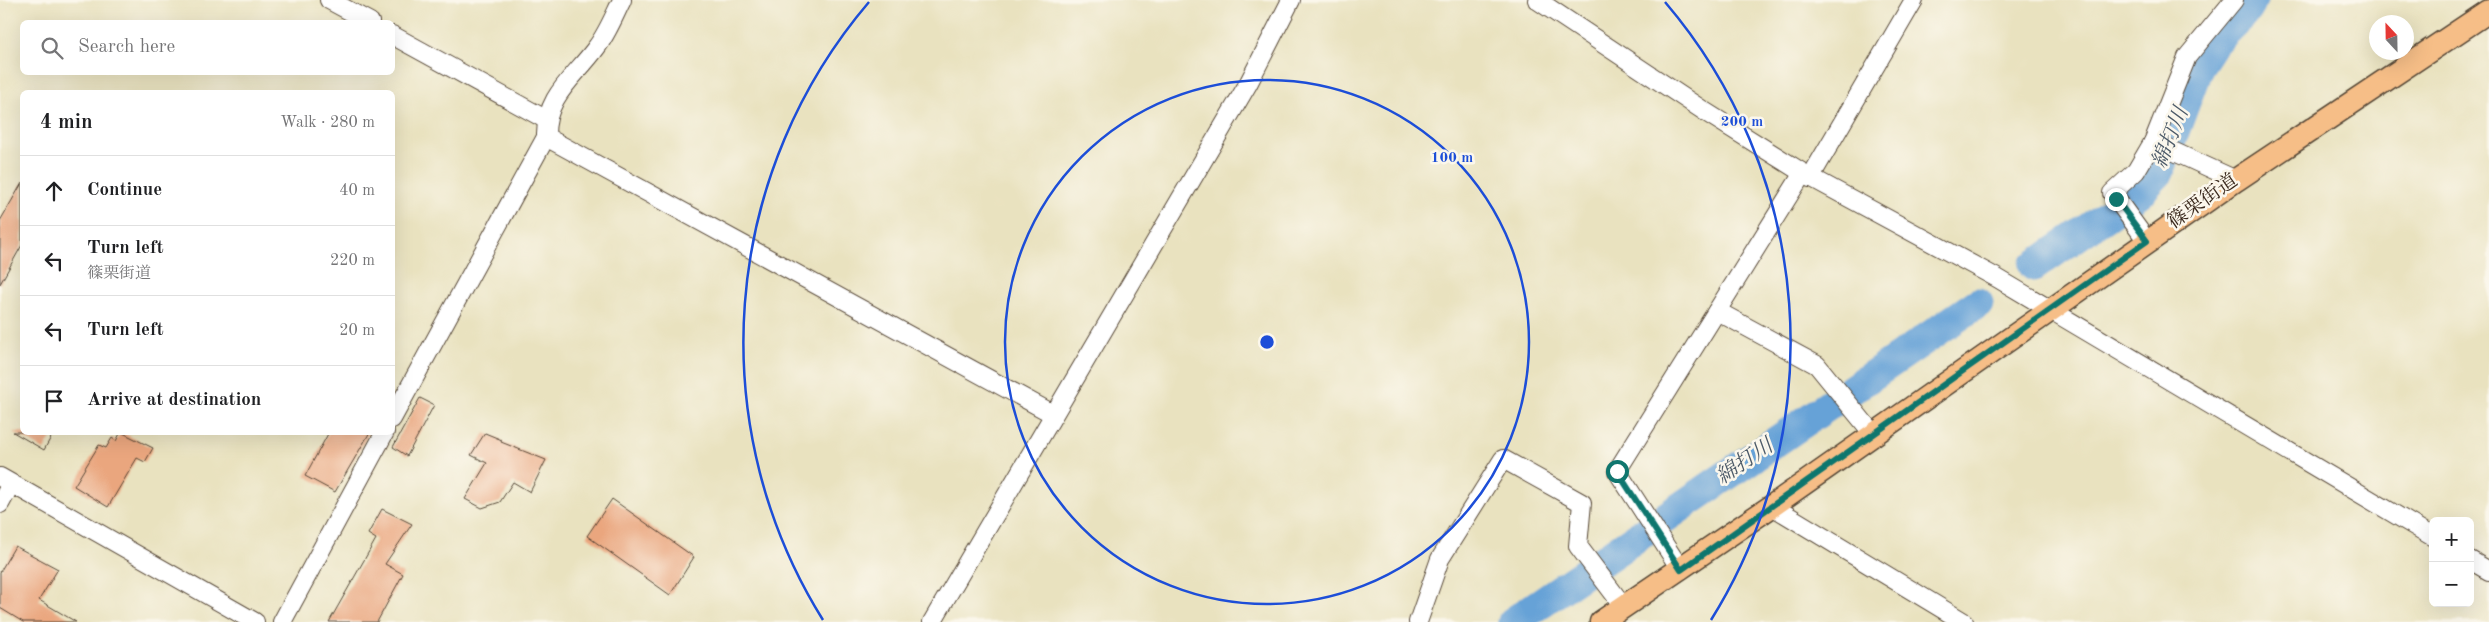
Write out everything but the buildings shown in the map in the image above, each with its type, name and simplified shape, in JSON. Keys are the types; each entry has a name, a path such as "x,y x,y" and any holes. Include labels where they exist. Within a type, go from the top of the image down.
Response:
{"main road":[{"name":"篠栗街道","path":"1601,622 1681,570 2147,241 2489,11"}],"street":[{"path":"329,0 366,20"},
{"path":"395,412 546,128 558,94 597,47 622,0"},
{"path":"932,622 1248,84 1291,0"},
{"path":"1537,0 1806,176 1997,278 2429,535"},
{"path":"1681,570 1617,471 1717,311 1806,176 1914,0"},
{"path":"2147,241 2112,193 2136,170 2156,143 2187,57 2234,0"},
{"path":"395,37 546,128 1053,414"},
{"path":"2156,143 2236,180"},
{"path":"1717,311 1817,365 1874,435"},
{"path":"282,622 383,435"},
{"path":"1418,622 1440,559 1503,459 1582,503 1578,546 1624,607"},
{"path":"0,504 6,480 255,622"},
{"path":"1772,506 1964,622"},
{"path":"2473,562 2489,571"}],"waterway":[{"name":"綿打川","path":"2034,266 2139,193 2159,172 2198,67 2215,41 2248,9 2252,0"},
{"name":"綿打川","path":"1513,622 1978,303"}],"route":[{"path":"1617,471 1681,570 2147,241 2116,199"}]}
